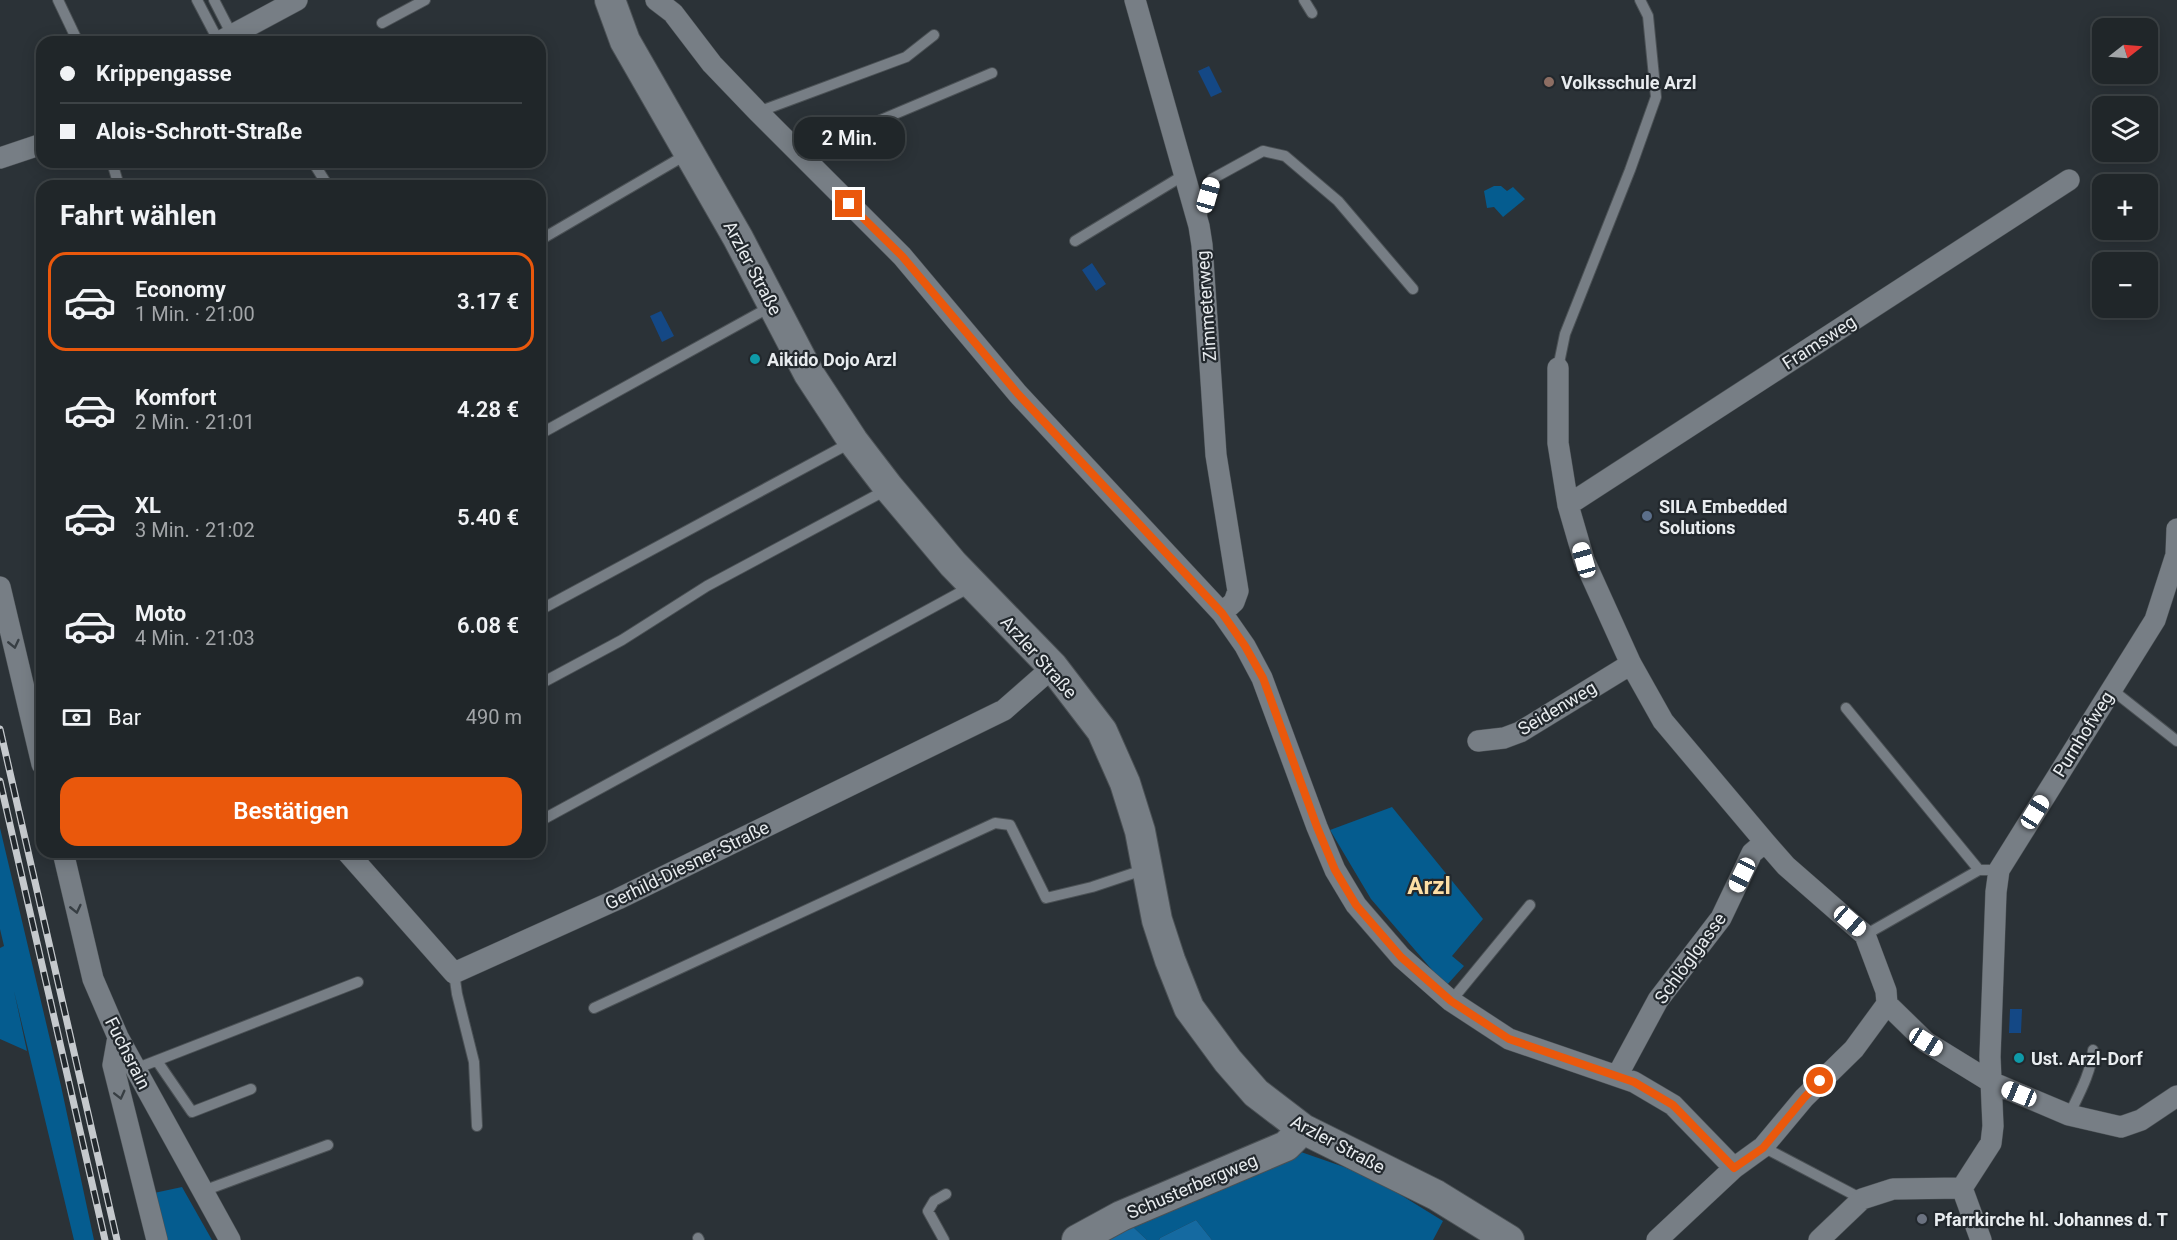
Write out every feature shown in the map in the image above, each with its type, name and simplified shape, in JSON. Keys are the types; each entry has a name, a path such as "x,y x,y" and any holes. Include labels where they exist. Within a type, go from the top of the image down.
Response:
{"main road":[{"name":"Arzler Straße","path":"610,0 625,41 738,238 809,374 853,441 889,488 972,586 1053,667 1102,731 1125,783 1140,831 1157,920 1170,960 1190,1008 1228,1061 1256,1093 1303,1129 1436,1195 1509,1240"},
{"name":"Schusterbergweg","path":"1077,1240 1120,1216 1286,1146 1303,1129"}],"street":[{"path":"234,36 297,0"},
{"path":"656,0 673,13 712,64 758,112 902,256 1018,394 1222,613 1245,646 1263,678 1335,870 1356,905 1401,957 1451,1001 1509,1039 1634,1082 1673,1105 1734,1168"},
{"name":"Zimmeterweg","path":"1135,0 1199,226 1202,245 1216,455 1238,591 1234,602 1222,613"},
{"path":"0,158 36,146"},
{"name":"Framsweg","path":"1568,505 2069,180"},
{"path":"1558,368 1558,443 1568,505 1584,560 1631,664 1663,721 1765,842 1786,866 1866,935 1886,991 1887,1004 1854,1049 1804,1098 1763,1148 1734,1168 1657,1240"},
{"name":"Purnhofweg","path":"1962,1188 1991,1143 1993,1126 1991,1082 1996,892 1989,870 2155,620 2173,577 2177,529"},
{"path":"0,587 36,739"},
{"name":"Seidenweg","path":"1478,741 1503,738 1520,732 1631,664"},
{"name":"Gerhild-Diesner-Straße","path":"454,973 618,899 1004,710 1053,667"},
{"name":"Schlöglgasse","path":"1617,1076 1658,1000 1721,918 1752,853 1765,842"},
{"name":"Fuchsrain","path":"64,858 93,979 118,1037 230,1240"},
{"path":"352,858 454,973"},
{"path":"1887,1004 1926,1042 1991,1082 2069,1115 2121,1127 2141,1120 2177,1096"},
{"path":"118,1037 113,1065 157,1240"},
{"path":"1819,1240 1862,1198 1893,1189 1962,1188 1981,1240"}],"lane":[{"path":"58,0 75,36"},
{"path":"197,0 224,36"},
{"path":"214,0 226,36"},
{"path":"382,23 425,0"},
{"path":"1304,0 1312,13"},
{"path":"1558,368 1565,334 1626,181 1656,97 1648,16 1641,0"},
{"path":"758,112 906,57 934,35"},
{"path":"800,154 992,73"},
{"path":"1199,226 1212,179 1263,151 1285,156 1338,201 1413,289"},
{"path":"546,236 689,153"},
{"path":"1075,241 1184,175"},
{"path":"546,431 772,305"},
{"path":"546,607 853,441"},
{"path":"546,681 622,640 707,586 889,488"},
{"path":"546,818 972,586"},
{"path":"2111,689 2177,741"},
{"path":"1846,708 1989,870 1866,935"},
{"path":"594,1008 995,823 1010,825 1046,898 1146,869"},
{"path":"1451,1001 1530,904"},
{"path":"454,973 474,1062 477,1126"},
{"path":"135,1069 358,982"},
{"path":"2069,1115 2085,1080 2092,1061 2093,1050"},
{"path":"157,1061 192,1112 251,1089"},
{"path":"203,1191 328,1145"},
{"path":"1763,1148 1862,1198"},
{"path":"944,1240 928,1212 934,1201 946,1194"}],"shaded area":[{"path":"1209,66 1222,92 1211,97 1198,71"},
{"path":"1494,186 1501,186 1507,191 1513,187 1525,199 1503,217 1494,207 1487,208 1484,191"},
{"path":"1092,263 1106,284 1096,291 1082,270"},
{"path":"661,311 674,336 662,342 650,316"},
{"path":"1392,807 1483,919 1452,956 1464,966 1446,986 1371,899 1330,830"},
{"path":"0,828 61,1086 94,1240 74,1240 14,991 27,1051 0,1039 0,948 4,946 0,929"},
{"path":"2010,1009 2022,1009 2021,1033 2009,1033"},
{"path":"1301,1152 1370,1176 1443,1221 1433,1240 1212,1240 1196,1220 1159,1240 1147,1240 1132,1226"},
{"path":"182,1187 212,1240 165,1240 154,1193"},
{"path":"1196,1220 1212,1240 1159,1240 1160,1238"},
{"path":"1132,1226 1147,1240 1103,1240"}],"railway":[{"path":"0,729 117,1240"},
{"path":"0,781 105,1240"}],"place":[{"name":"Volksschule Arzl","path":"1549,82"},
{"name":"Aikido Dojo Arzl","path":"755,359"},
{"name":"SILA Embedded Solutions","path":"1647,516"},
{"name":"Ust. Arzl-Dorf","path":"2019,1058"},
{"name":"Pfarrkirche hl. Johannes d. T","path":"1922,1219"}],"district":[{"name":"Arzl","path":"1429,886"}],"route":[{"path":"849,204 902,256 1018,394 1222,613 1245,646 1263,678 1335,870 1356,905 1401,957 1451,1001 1509,1039 1634,1082 1673,1105 1734,1168 1763,1148 1820,1081"}]}
